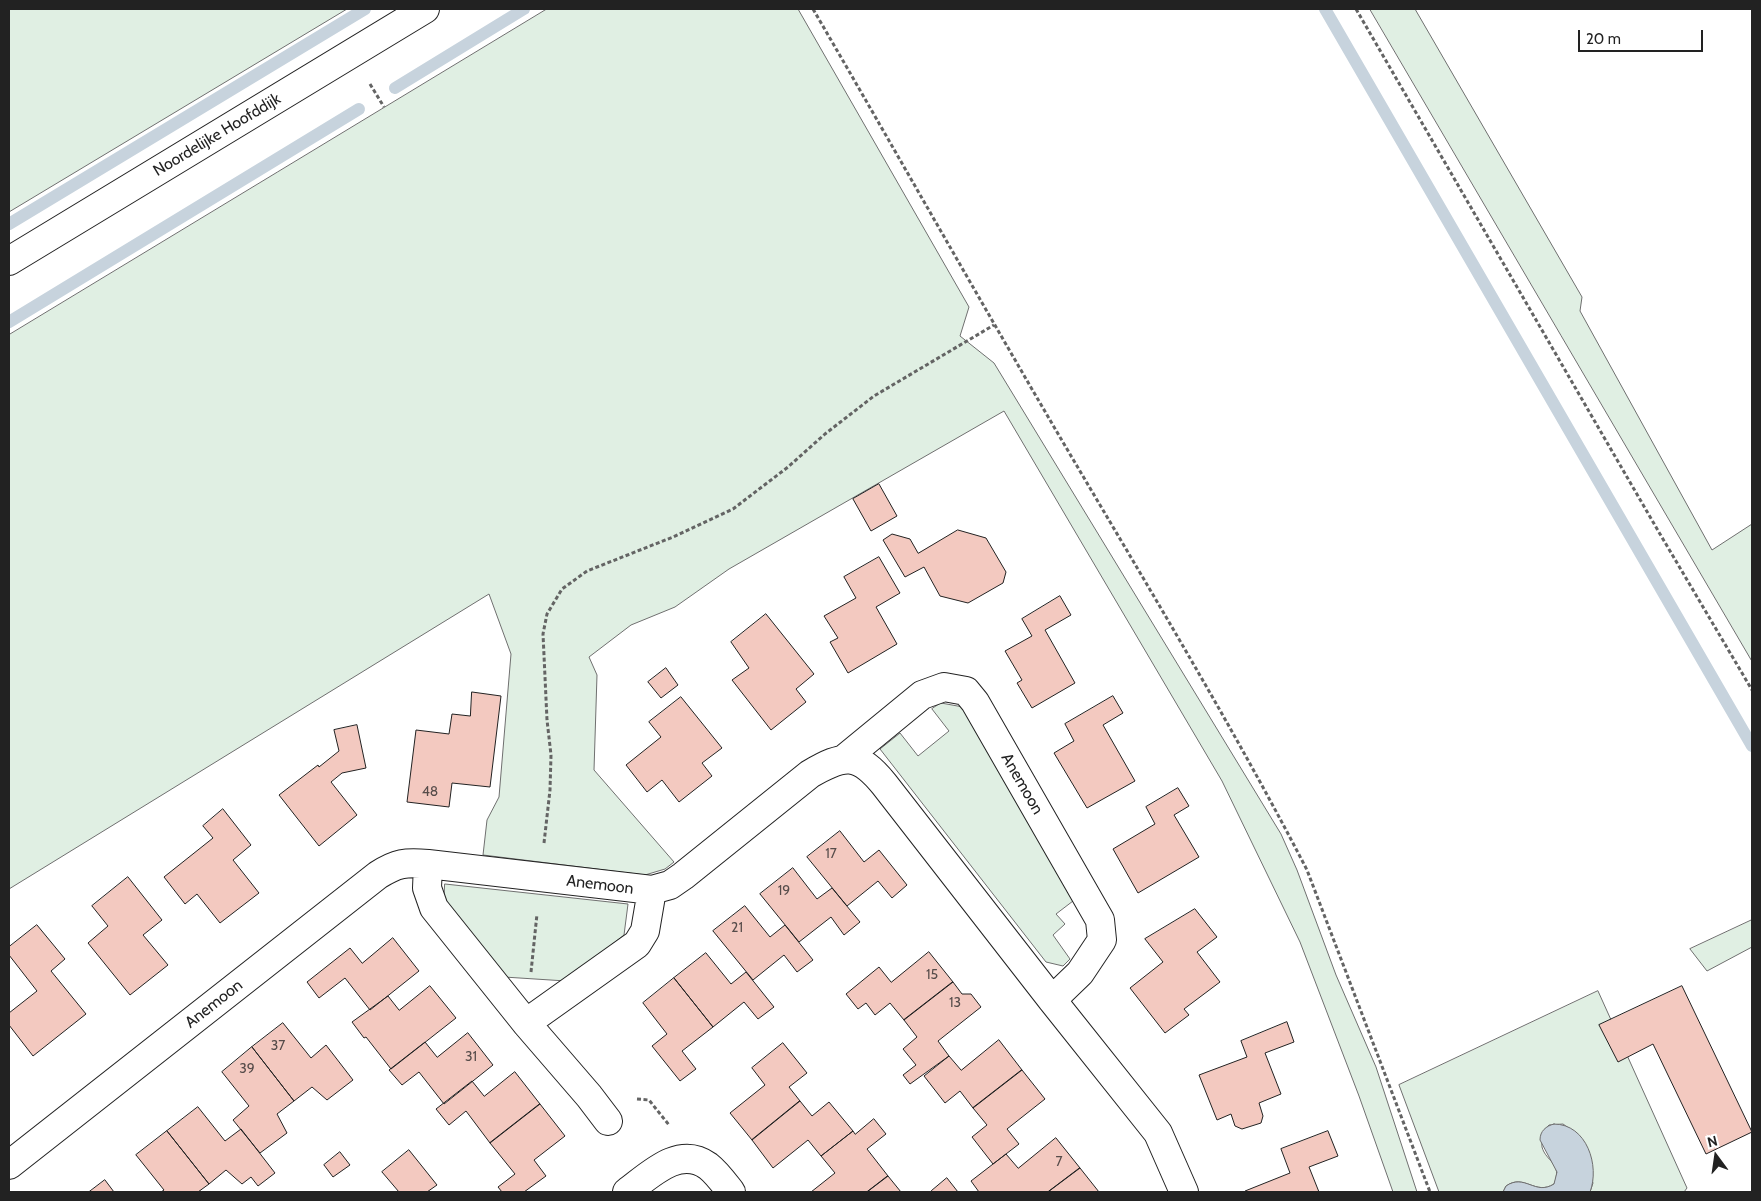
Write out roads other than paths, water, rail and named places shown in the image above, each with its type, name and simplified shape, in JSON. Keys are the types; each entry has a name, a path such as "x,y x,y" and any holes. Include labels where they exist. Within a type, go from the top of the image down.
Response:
{"street":[{"name":"Noordelijke Hoofddijk","path":"9,261 425,9"},
{"name":"Anemoon","path":"9,1165 394,865 413,862 652,890 670,885 810,774 829,763 844,759 922,696 944,687 966,691 975,702 1100,920 1102,940 1080,973 1052,1000"},
{"path":"844,759 861,762 873,770 1158,1133 1184,1192"},
{"path":"428,864 427,888 434,908 526,1023 608,1121"},
{"name":"Anemoon","path":"526,1023 638,944 645,931 652,890"},
{"path":"628,1192 657,1168 676,1160 696,1159 710,1167 731,1192"}],"waterway":[{"path":"9,224 365,9"},
{"path":"395,88 524,9"},
{"path":"1325,9 1752,746"},
{"path":"9,322 359,109"}]}
